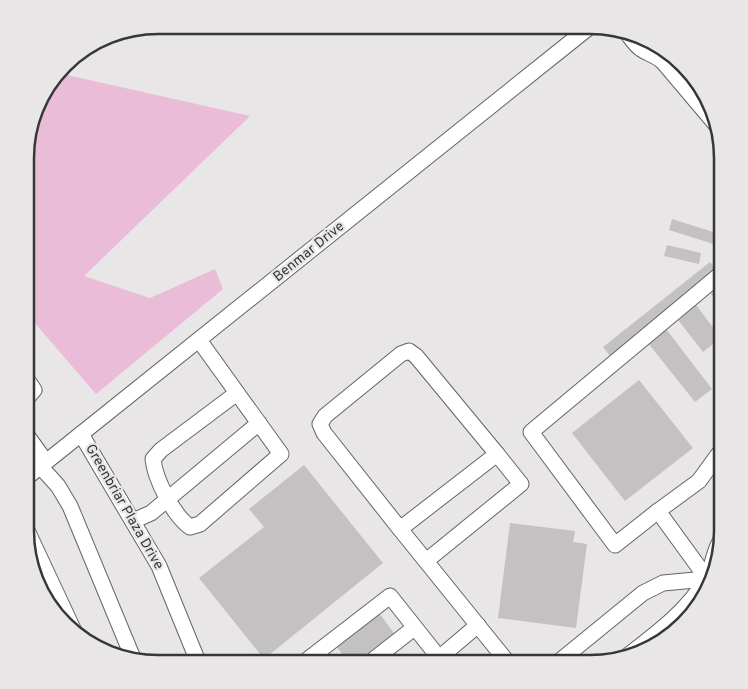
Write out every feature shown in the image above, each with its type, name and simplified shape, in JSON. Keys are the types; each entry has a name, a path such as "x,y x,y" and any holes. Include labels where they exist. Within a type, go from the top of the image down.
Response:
{"street":[{"name":"Benmar Drive","path":"34,471 581,34"},
{"path":"634,42 642,51 656,55 706,113"},
{"path":"714,280 531,432 615,544 699,481 714,460"},
{"path":"199,340 281,454 200,524 190,527 181,521 168,499 154,472 153,459 161,450 237,393"},
{"path":"426,560 521,484 416,356 409,351 401,354 324,416 320,424 324,433 400,529 503,655"},
{"path":"133,521 151,513 259,423"},
{"name":"Greenbriar Plaza Drive","path":"81,434 159,566 195,655"},
{"path":"34,448 70,506 131,652"},
{"path":"400,529 497,454"},
{"path":"658,512 707,575"},
{"path":"35,548 66,615"},
{"path":"567,655 643,593 663,583 705,579"},
{"path":"642,644 664,626 699,591"},
{"path":"314,655 390,596 433,655"},
{"path":"446,655 478,625"},
{"path":"380,655 414,628"}],"shaded area":[{"path":"66,75 250,116 84,276 150,298 215,269 223,289 96,394 34,322 35,142 43,110 50,96"}],"building":[{"path":"672,219 714,232 714,244 669,230"},
{"path":"667,245 701,253 699,264 664,256"},
{"path":"710,262 714,267 714,273 610,356 603,347"},
{"path":"696,305 714,329 714,343 703,352 678,320"},
{"path":"666,329 712,389 695,402 648,343"},
{"path":"639,380 693,448 625,501 572,433"},
{"path":"304,465 383,563 269,655 261,655 199,578 264,527 249,509"},
{"path":"510,523 575,531 573,542 587,544 576,628 498,618"},
{"path":"379,613 394,633 366,655 343,655 336,646"}]}
